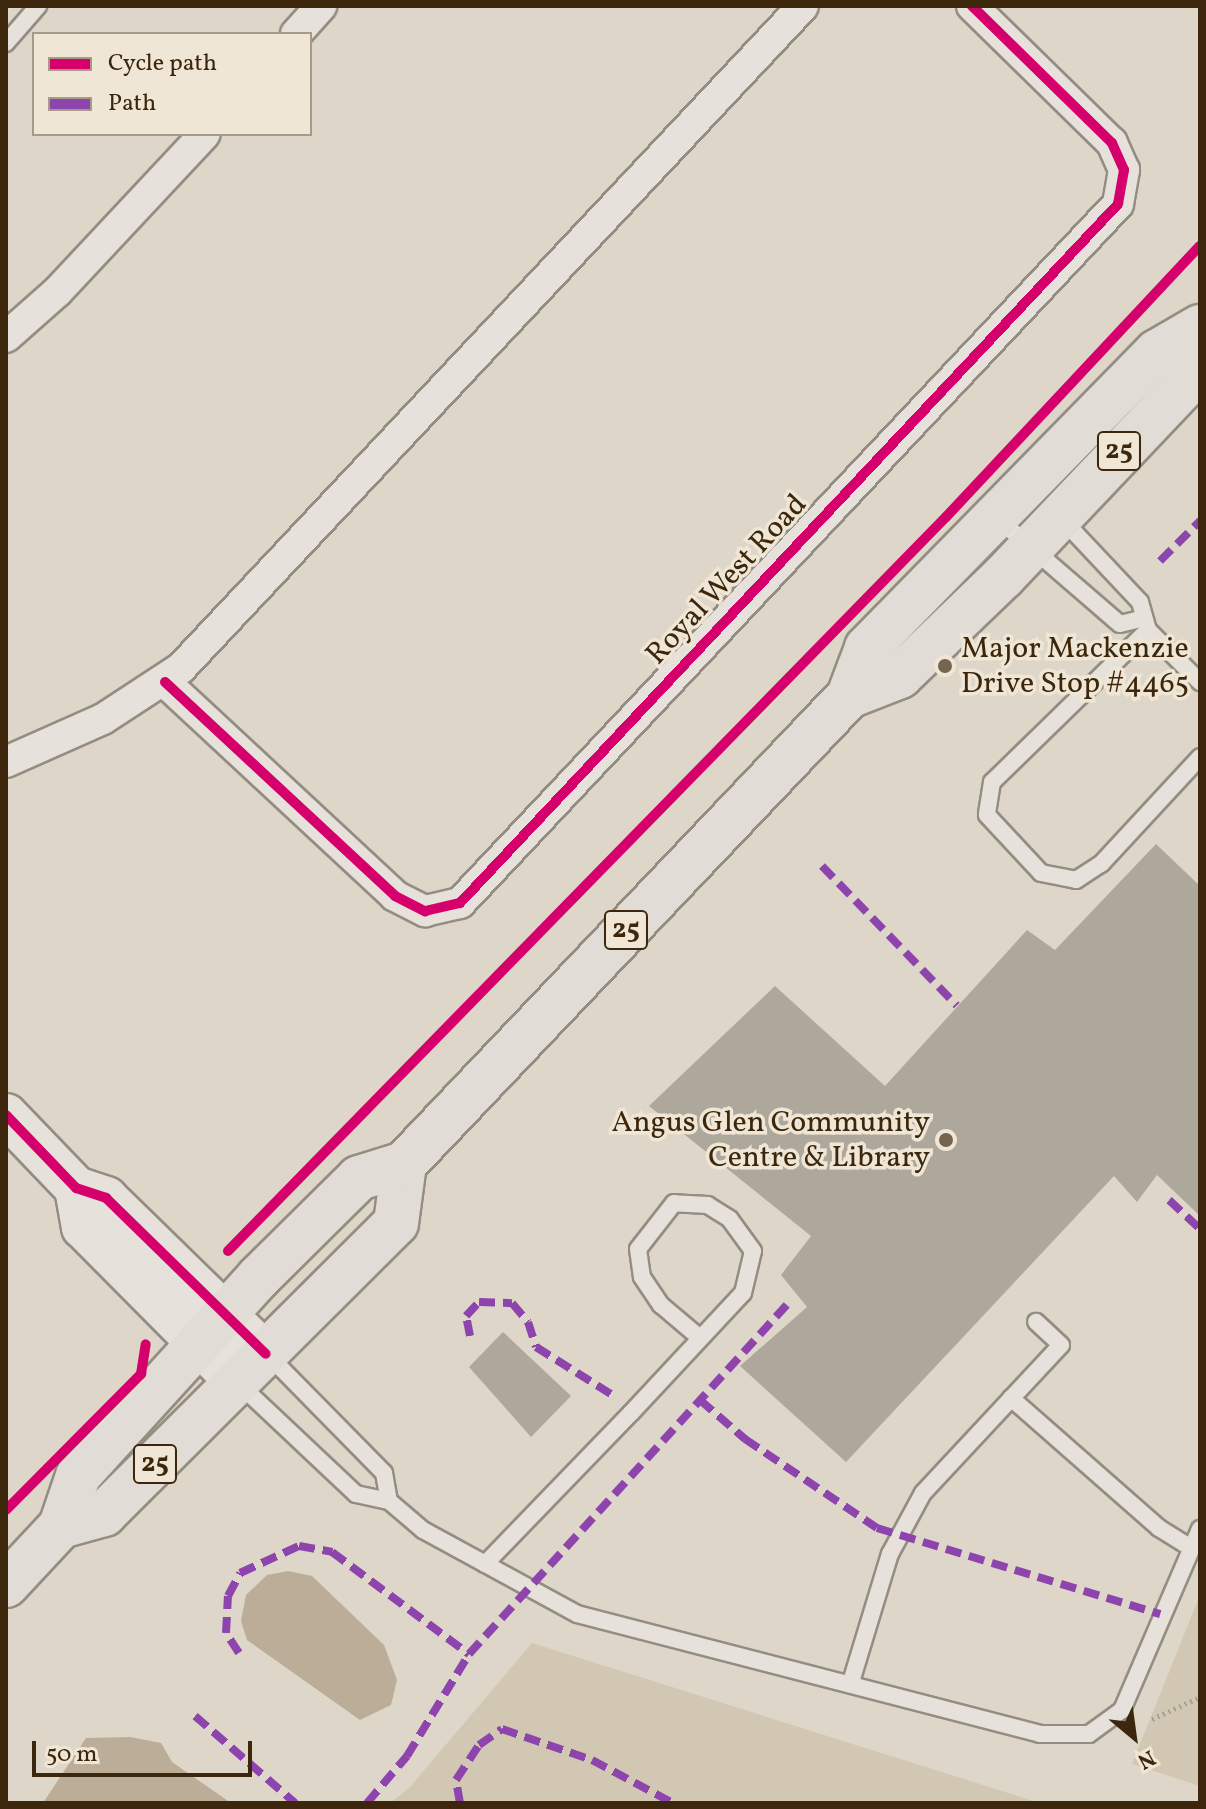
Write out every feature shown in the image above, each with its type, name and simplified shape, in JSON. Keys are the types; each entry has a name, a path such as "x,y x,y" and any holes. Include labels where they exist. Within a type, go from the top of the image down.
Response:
{"main road":[{"name":"25","path":"849,696 900,676 1029,548 1043,500 1157,352 1200,327"},
{"name":"25","path":"6,1585 61,1526 78,1476 211,1331 359,1178 404,1164 849,696 867,648 996,517 1043,500 1190,380 1200,350"},
{"name":"25","path":"61,1526 104,1514 396,1223 404,1164"}],"street":[{"path":"298,32 321,6"},
{"path":"6,762 103,719 165,682 803,6"},
{"name":"Royal West Road","path":"165,682 395,896 425,911 460,903 1118,204 1124,170 1112,143 972,6"},
{"path":"6,337 57,292 203,136"},
{"path":"6,1115 76,1188 106,1198 211,1331 251,1368"}],"lane":[{"path":"6,43 38,6"},
{"path":"1043,500 1140,602 1144,624 1200,682"},
{"path":"996,517 1120,624 1144,624"},
{"path":"1144,624 992,782 987,815 1041,873 1076,880 1101,864 1200,757"},
{"path":"485,1564 743,1293 753,1251 730,1219 708,1205 674,1203 638,1249 642,1277 661,1305 700,1338"},
{"path":"851,1682 890,1554 923,1493 1061,1345 1036,1322"},
{"path":"251,1368 356,1494 389,1501 423,1530 577,1614 851,1682 1040,1734 1089,1734 1122,1710 1200,1529"},
{"path":"251,1368 384,1473 389,1501"},
{"path":"1011,1398 1159,1528 1190,1547"}],"path":[{"path":"1152,1719 1200,1697"}],"shaded area":[{"path":"288,1571 312,1576 384,1645 397,1680 391,1705 360,1720 247,1640 241,1621 246,1595 267,1575"},
{"path":"1200,1595 1200,1786 1132,1764"},
{"path":"532,1643 1040,1803 390,1803 410,1787"},
{"path":"130,1737 161,1743 172,1762 231,1803 43,1803 86,1738"}],"building":[{"name":"Angus Glen Community Centre & Library","path":"1156,844 1200,886 1200,1216 1157,1175 1137,1202 1114,1176 846,1462 740,1366 807,1307 781,1275 811,1236 649,1106 775,986 885,1086 1027,930 1055,950"},
{"path":"503,1332 571,1396 531,1437 469,1367"}],"marked path":[{"path":"1160,561 1200,521"},
{"path":"822,866 957,1006"},
{"path":"1169,1200 1200,1229"},
{"path":"367,1803 407,1756 469,1654 790,1301"},
{"path":"470,1336 466,1316 479,1302 512,1303 528,1322 536,1347 611,1394"},
{"path":"700,1400 745,1439 877,1528 1160,1614"},
{"path":"239,1653 226,1633 228,1596 240,1573 299,1546 332,1552 469,1654"},
{"path":"195,1716 295,1803"},
{"path":"460,1803 456,1780 479,1745 502,1729 592,1760 673,1803"}],"cycle path":[{"path":"165,682 395,896 425,911 460,903 1118,204 1124,170 1112,143 972,6"},
{"path":"228,1251 946,517 1200,246"},
{"path":"6,1115 76,1188 106,1198 266,1354"},
{"path":"6,1510 141,1374 146,1344"}],"place":[{"name":"Major Mackenzie Drive Stop #4465","path":"945,666"},
{"name":"Angus Glen Community Centre & Library","path":"946,1140"}]}
